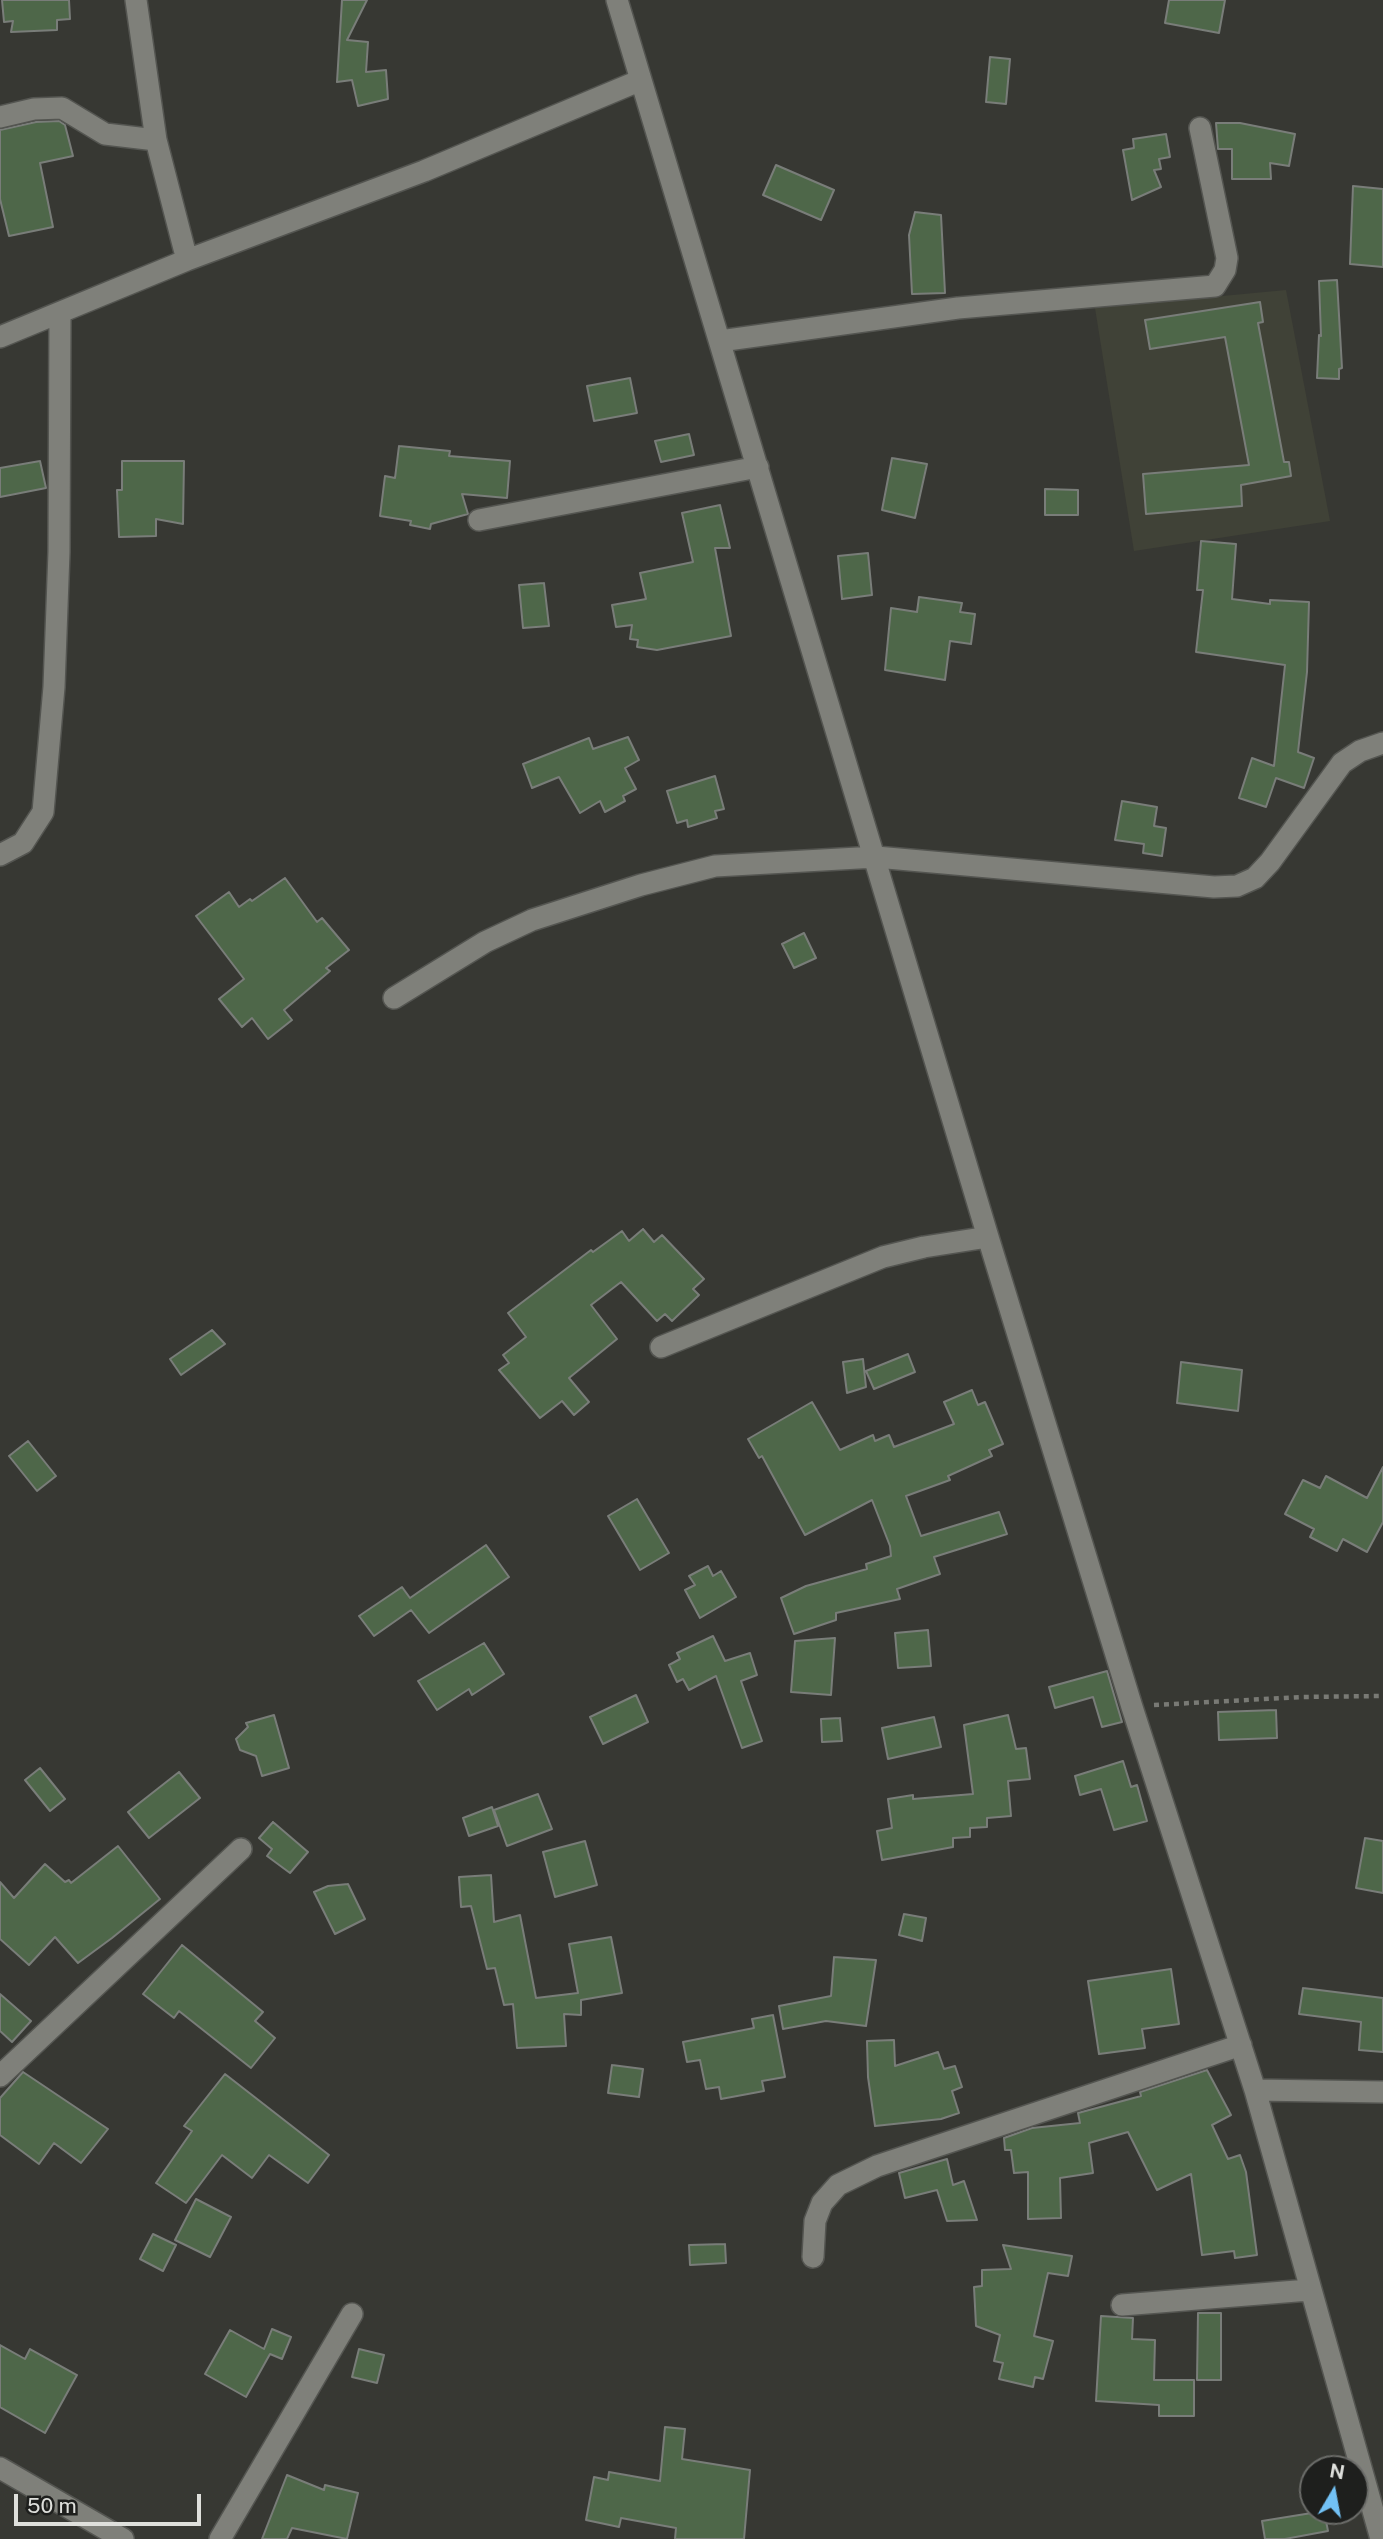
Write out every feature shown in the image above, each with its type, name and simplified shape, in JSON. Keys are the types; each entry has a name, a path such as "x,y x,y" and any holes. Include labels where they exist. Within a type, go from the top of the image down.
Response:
{"street":[{"path":"136,0 156,140 187,260"},
{"path":"617,0 988,1237 1132,1707 1255,2090 1381,2539"},
{"path":"0,337 187,260 424,172 640,80"},
{"path":"0,117 34,109 62,108 105,134 156,140"},
{"path":"720,341 958,308 1215,286 1225,270 1227,258 1200,128"},
{"path":"0,855 23,843 43,812 54,687 59,552 60,313"},
{"path":"479,520 758,467"},
{"path":"394,998 485,942 521,925 641,885 715,866 876,857 1174,884 1237,886 1255,878 1269,862 1342,763 1360,751 1383,743"},
{"path":"661,1347 883,1257 924,1247 988,1237"},
{"path":"0,2076 241,1849"},
{"path":"813,2257 815,2221 822,2203 838,2185 877,2166 1241,2045"},
{"path":"1255,2090 1383,2092"},
{"path":"1122,2305 1309,2290"},
{"path":"220,2539 352,2314"},
{"path":"0,2468 86,2529 123,2539"}],"path":[{"path":"1132,1707 1302,1697 1383,1696"}],"shaded area":[{"path":"1286,290 1330,521 1134,551 1095,308"}],"building":[{"path":"2,0 69,0 70,19 57,20 57,30 11,32 13,21 4,22"},
{"path":"342,0 367,0 347,40 368,42 366,72 386,70 388,99 358,106 352,80 337,82"},
{"path":"1169,0 1225,0 1219,33 1165,23"},
{"path":"990,57 1010,59 1006,104 986,102"},
{"path":"59,121 65,125 73,156 40,163 53,227 9,236 0,199 0,130 36,122"},
{"path":"1216,123 1240,123 1295,134 1289,166 1270,163 1271,179 1232,179 1232,149 1218,149"},
{"path":"1166,134 1170,157 1159,159 1161,169 1154,170 1161,187 1132,200 1123,150 1134,148 1133,139"},
{"path":"776,165 834,190 821,220 763,195"},
{"path":"1353,186 1383,189 1383,267 1350,264"},
{"path":"915,212 941,215 945,293 912,294 909,235"},
{"path":"1337,280 1342,368 1339,369 1339,379 1317,378 1319,335 1321,336 1319,281"},
{"path":"1260,302 1263,322 1258,323 1284,462 1289,462 1291,476 1241,485 1242,506 1146,514 1143,474 1249,465 1225,337 1150,349 1145,320"},
{"path":"630,378 637,413 594,421 587,386"},
{"path":"689,434 694,455 661,462 655,441"},
{"path":"399,446 450,451 449,456 510,461 507,498 462,494 468,514 431,524 430,529 410,525 411,521 380,516 385,476 395,478"},
{"path":"892,458 927,464 915,518 882,510"},
{"path":"40,461 46,488 0,497 0,468"},
{"path":"122,461 184,461 183,524 156,519 156,536 119,537 117,490 122,490"},
{"path":"1045,489 1078,490 1078,515 1045,515"},
{"path":"720,505 730,548 715,548 731,636 657,650 637,647 638,640 630,639 632,625 616,627 612,605 646,599 640,573 693,562 682,513"},
{"path":"1201,541 1236,544 1232,599 1270,604 1270,600 1309,602 1307,672 1298,752 1314,758 1304,788 1276,778 1266,807 1239,798 1252,758 1274,766 1285,665 1196,652 1203,590 1197,590"},
{"path":"868,553 872,595 842,599 838,556"},
{"path":"544,583 549,626 523,628 519,585"},
{"path":"919,597 962,603 960,612 975,614 971,644 950,641 945,680 885,670 891,608 917,612"},
{"path":"628,737 639,760 625,768 636,789 623,796 625,801 605,812 600,801 580,813 559,777 532,788 523,764 589,738 593,749"},
{"path":"715,776 724,809 715,811 717,818 688,827 687,820 677,823 667,791"},
{"path":"1122,801 1157,807 1154,826 1166,828 1162,856 1143,853 1144,844 1115,840"},
{"path":"285,878 317,922 322,918 349,950 326,968 330,971 284,1010 292,1020 268,1039 252,1018 242,1027 219,999 244,979 196,916 229,892 239,907"},
{"path":"804,933 816,958 794,968 782,944"},
{"path":"643,1229 654,1242 662,1235 704,1279 693,1289 699,1295 672,1321 665,1314 657,1321 621,1282 591,1305 617,1339 569,1378 589,1402 574,1415 562,1401 540,1418 499,1370 509,1363 503,1355 526,1337 508,1313 591,1250 593,1252 622,1231 629,1241"},
{"path":"212,1330 225,1344 181,1375 170,1359"},
{"path":"908,1354 915,1372 874,1389 866,1371"},
{"path":"863,1359 866,1387 847,1393 843,1362"},
{"path":"1181,1362 1242,1370 1238,1411 1177,1403"},
{"path":"972,1390 978,1405 985,1402 1003,1444 989,1450 992,1456 948,1476 950,1480 906,1496 921,1536 999,1512 1007,1534 934,1557 940,1574 897,1589 900,1599 836,1613 836,1620 794,1634 781,1598 806,1586 867,1569 866,1564 891,1556 890,1546 872,1500 805,1535 762,1456 759,1458 748,1439 812,1402 840,1450 873,1435 875,1441 889,1435 894,1447 954,1424 944,1402"},
{"path":"28,1441 56,1476 37,1491 9,1456"},
{"path":"1383,1467 1383,1522 1367,1552 1343,1539 1337,1551 1310,1537 1314,1529 1285,1514 1303,1480 1320,1488 1326,1476 1367,1498"},
{"path":"637,1499 669,1553 640,1570 608,1516"},
{"path":"486,1545 509,1577 429,1633 411,1610 374,1636 359,1616 402,1587 410,1598"},
{"path":"708,1566 713,1576 721,1571 736,1597 700,1618 685,1590 695,1585 689,1576"},
{"path":"928,1630 931,1666 898,1668 895,1633"},
{"path":"713,1636 725,1661 750,1653 757,1675 741,1681 762,1741 742,1748 716,1676 689,1690 683,1679 677,1682 669,1665 680,1659 677,1653"},
{"path":"835,1638 831,1695 791,1692 795,1641"},
{"path":"484,1643 504,1674 472,1695 469,1689 437,1710 418,1681"},
{"path":"1107,1671 1122,1722 1102,1727 1093,1697 1055,1708 1049,1687"},
{"path":"636,1695 648,1722 603,1744 590,1717"},
{"path":"1276,1710 1277,1738 1219,1740 1218,1712"},
{"path":"274,1715 289,1768 262,1776 256,1756 240,1750 236,1739 248,1727 246,1723"},
{"path":"1008,1715 1016,1749 1026,1748 1030,1779 1008,1781 1011,1816 987,1818 987,1827 970,1828 970,1837 953,1838 953,1847 882,1860 877,1831 892,1828 888,1799 913,1795 913,1799 973,1794 964,1725"},
{"path":"934,1717 941,1747 888,1759 882,1728"},
{"path":"840,1718 842,1741 822,1742 821,1719"},
{"path":"1123,1761 1131,1787 1137,1785 1147,1821 1114,1830 1101,1789 1080,1795 1075,1776"},
{"path":"40,1768 65,1799 50,1811 25,1780"},
{"path":"179,1772 200,1798 149,1838 128,1812"},
{"path":"538,1794 552,1829 507,1846 494,1810"},
{"path":"492,1807 498,1826 469,1836 463,1818"},
{"path":"273,1822 308,1852 290,1873 267,1856 272,1849 259,1838"},
{"path":"1365,1838 1383,1841 1383,1893 1356,1888"},
{"path":"585,1841 597,1885 555,1897 543,1852"},
{"path":"118,1846 160,1899 112,1938 78,1963 55,1937 29,1965 0,1939 0,1882 14,1898 45,1864 65,1882 69,1880 71,1883"},
{"path":"491,1875 494,1922 520,1915 536,1998 578,1993 569,1944 611,1937 622,1993 581,2000 581,2015 564,2014 566,2046 517,2048 513,2004 504,2005 495,1968 487,1969 471,1906 461,1907 459,1877"},
{"path":"348,1884 365,1919 335,1934 314,1892 328,1886"},
{"path":"904,1914 926,1918 922,1941 899,1935"},
{"path":"182,1945 263,2012 255,2021 275,2038 251,2068 179,2011 174,2018 143,1994"},
{"path":"834,1957 876,1960 866,2026 826,2021 783,2029 779,2006 831,1996"},
{"path":"1171,1969 1179,2024 1142,2029 1145,2048 1099,2054 1088,1981"},
{"path":"1303,1988 1383,1998 1383,2052 1359,2050 1361,2022 1299,2014"},
{"path":"0,1994 31,2021 12,2042 0,2031"},
{"path":"773,2015 785,2077 762,2081 764,2091 721,2099 719,2087 706,2089 700,2060 687,2062 683,2042 754,2028 752,2019"},
{"path":"894,2040 895,2066 938,2052 944,2069 955,2066 962,2087 952,2091 959,2113 941,2119 875,2126 868,2077 867,2041"},
{"path":"612,2065 643,2069 639,2097 608,2093"},
{"path":"1207,2070 1231,2115 1212,2125 1228,2159 1240,2155 1246,2172 1257,2255 1235,2258 1234,2251 1202,2255 1191,2174 1157,2190 1128,2132 1089,2143 1093,2173 1060,2178 1061,2218 1028,2219 1028,2172 1014,2173 1011,2150 1005,2150 1004,2138 1032,2128 1080,2123 1078,2113 1141,2096 1140,2092"},
{"path":"23,2072 108,2129 81,2163 54,2143 39,2164 0,2135 0,2098"},
{"path":"225,2074 329,2155 308,2183 269,2155 252,2178 222,2155 186,2203 156,2183 192,2131 184,2126"},
{"path":"947,2159 953,2185 964,2181 977,2220 947,2221 937,2190 905,2198 899,2173"},
{"path":"196,2199 231,2217 210,2257 175,2240"},
{"path":"153,2234 176,2245 163,2271 140,2259"},
{"path":"725,2244 726,2263 690,2265 689,2245"},
{"path":"1003,2245 1072,2256 1068,2276 1048,2273 1034,2336 1053,2341 1043,2379 1035,2377 1033,2387 999,2379 1003,2363 994,2361 1000,2335 976,2326 974,2287 982,2286 982,2270 1011,2269"},
{"path":"1198,2313 1221,2313 1221,2380 1197,2380"},
{"path":"1101,2316 1133,2318 1132,2339 1155,2340 1154,2380 1194,2380 1194,2416 1159,2416 1159,2405 1096,2401"},
{"path":"272,2329 291,2337 282,2359 270,2354 246,2397 205,2374 230,2330 264,2349"},
{"path":"0,2345 25,2359 30,2349 77,2375 45,2433 0,2407"},
{"path":"359,2349 384,2355 377,2383 352,2377"},
{"path":"665,2427 685,2429 682,2459 750,2470 744,2539 675,2539 676,2528 621,2518 619,2527 586,2520 594,2477 608,2480 609,2472 660,2481"},
{"path":"287,2475 324,2490 325,2485 358,2493 347,2539 292,2528 287,2539 262,2539"},
{"path":"1299,2515 1299,2525 1327,2525 1328,2531 1285,2539 1265,2539 1262,2521"}]}
